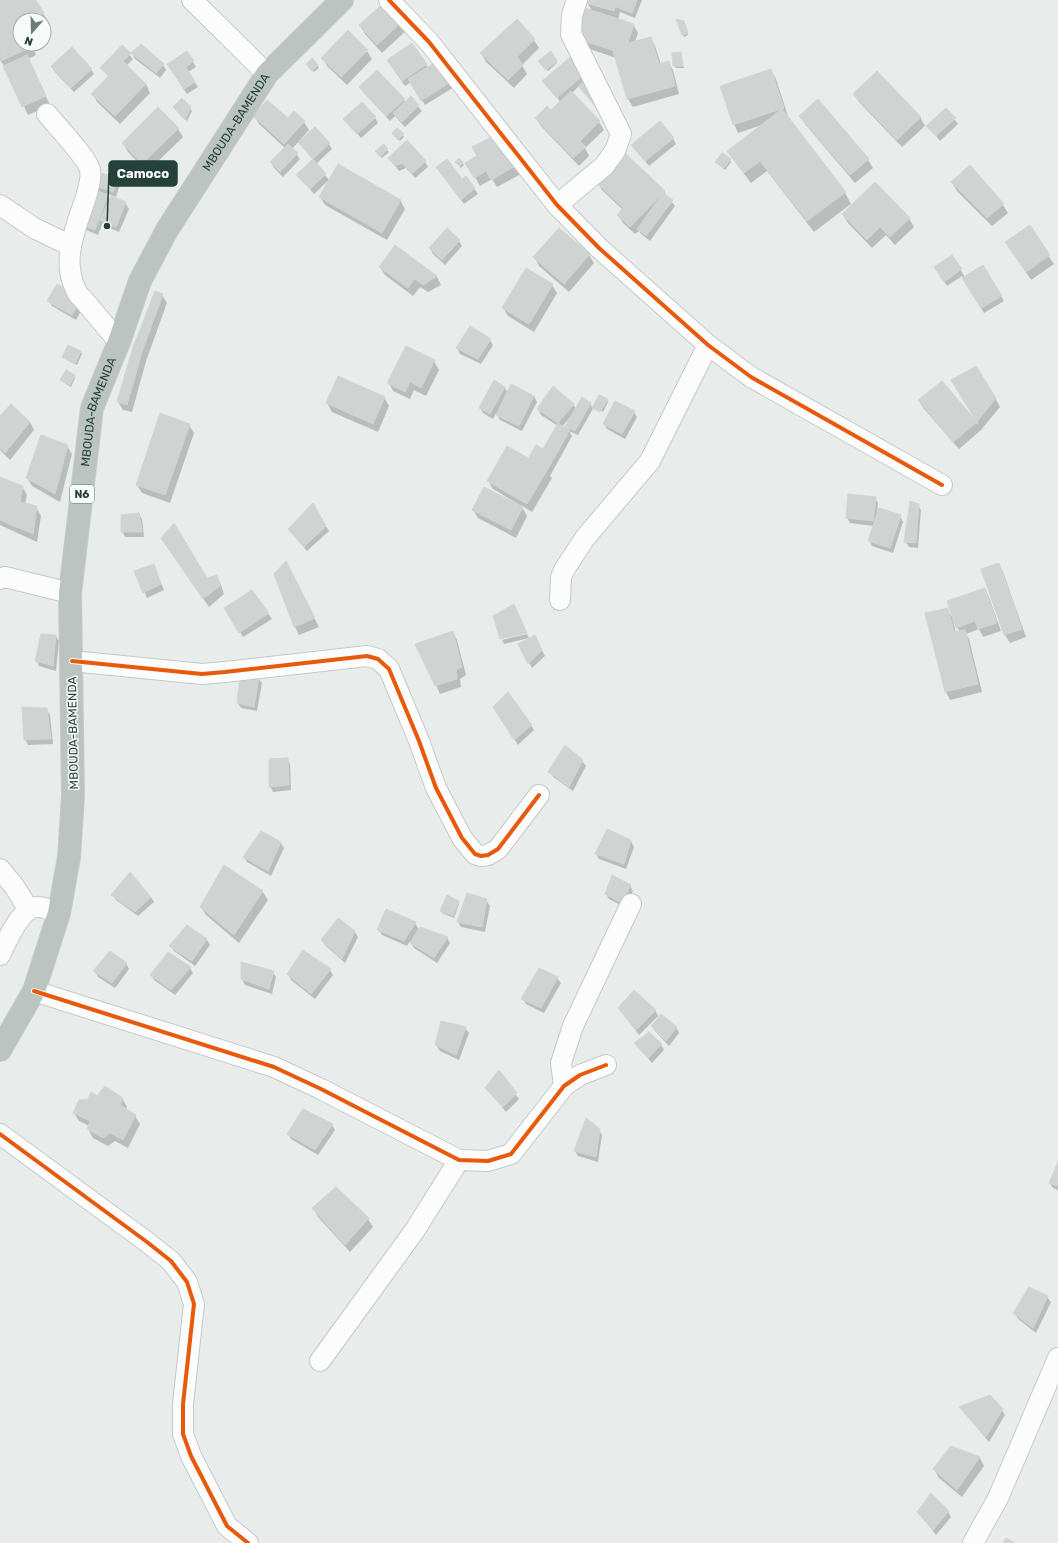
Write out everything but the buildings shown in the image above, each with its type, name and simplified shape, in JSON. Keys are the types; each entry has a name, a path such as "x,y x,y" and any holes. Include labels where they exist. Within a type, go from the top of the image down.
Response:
{"highway":[{"name":"MBOUDA-BAMENDA","path":"0,1050 34,991 60,913 69,856 73,796 70,593 92,408 119,342 140,281 167,230 267,74 342,0"}],"street":[{"path":"192,0 267,74"},
{"path":"389,0 429,42 557,205 599,248 708,346 751,377 942,485"},
{"path":"557,205 604,166 615,151 621,134 571,34 572,15 578,0"},
{"path":"47,114 85,160 90,169 90,183 71,246 70,261 72,279 78,296 82,298 119,342"},
{"path":"0,205 34,228 71,246"},
{"path":"560,600 561,577 564,570 585,538 650,461 708,346"},
{"path":"2,576 70,593"},
{"path":"72,662 202,674 367,656 378,659 389,669 419,740 436,788 462,838 475,854 481,856 488,855 498,849 539,795"},
{"path":"0,869 14,886 30,910"},
{"path":"564,1086 561,1063 573,1026 631,904"},
{"path":"0,955 15,926 24,914 37,907 60,913"},
{"path":"34,991 274,1067 321,1089 459,1160 488,1161 510,1154 564,1086 580,1075 606,1065"},
{"path":"0,1134 147,1242 171,1262 187,1282 194,1304 183,1404 183,1434 191,1456 227,1526 248,1543"},
{"path":"320,1361 415,1230 459,1160"},
{"path":"973,1543 998,1498 1058,1358"}],"cycle path":[{"path":"389,0 429,42 557,205 599,248 708,345 751,377 942,485"},
{"path":"72,661 202,674 367,656 378,659 389,669 419,741 436,788 462,838 475,854 481,856 488,855 498,849 539,795"},
{"path":"34,991 274,1067 321,1089 459,1160 488,1161 511,1154 564,1086 580,1075 606,1065"},
{"path":"0,1134 147,1242 171,1261 187,1282 194,1304 183,1404 183,1434 191,1456 227,1526 248,1543"}],"place":[{"name":"Camoco","path":"107,226"}]}
